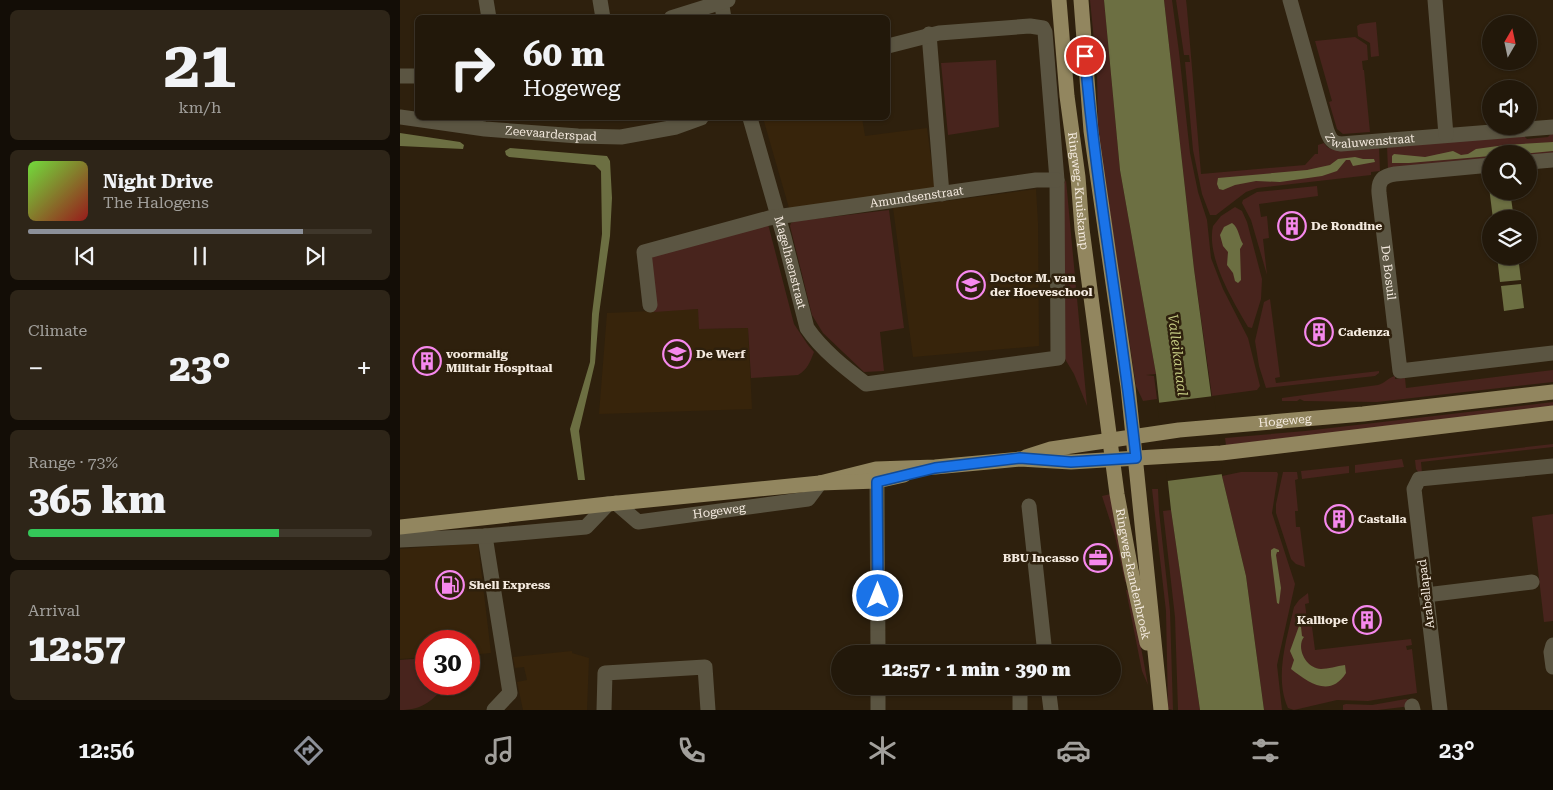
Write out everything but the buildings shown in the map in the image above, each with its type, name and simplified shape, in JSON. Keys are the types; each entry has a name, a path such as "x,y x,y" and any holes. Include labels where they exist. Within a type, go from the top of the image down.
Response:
{"main road":[{"name":"Ringweg-Kruiskamp","path":"1060,0 1067,96 1078,177 1082,229 1110,441"},
{"name":"Ringweg-Kruiskamp","path":"1081,0 1092,131 1128,387 1136,458"},
{"name":"Hogeweg","path":"820,483 876,470 935,468 1020,458 1051,449 1161,433 1219,426 1362,414 1553,392"},
{"name":"Hogeweg","path":"1020,458 1071,462 1221,453 1553,413"},
{"name":"Ringweg-Randenbroek","path":"1110,441 1130,570 1161,708"},
{"name":"Ringweg-Randenbroek","path":"1136,458 1161,708"},
{"name":"Hogeweg","path":"400,527 820,483 877,482 935,468"}],"street":[{"path":"486,0 488,15"},
{"path":"600,0 602,15"},
{"name":"Zwaluwenstraat","path":"1290,0 1322,114 1332,141 1342,144 1553,127"},
{"path":"1435,0 1446,135"},
{"path":"680,15 724,1 724,15"},
{"name":"Ringweg-Kruiskamp","path":"866,384 1058,358 1057,180 1046,36 1043,28 1030,26 929,34"},
{"path":"890,45 929,34 942,194"},
{"path":"400,76 415,76"},
{"name":"Zeevaarderspad","path":"400,117 415,119"},
{"name":"Zeevaarderspad","path":"423,120 485,128 621,138 676,127 696,120"},
{"name":"Magelhaenstraat","path":"751,120 807,328 815,340 866,384"},
{"path":"1537,161 1553,160"},
{"name":"De Bosuil","path":"1482,166 1395,174 1384,177 1379,184 1400,371 1553,353"},
{"name":"Amundsenstraat","path":"650,305 644,252 778,216 1036,180 1057,180"},
{"name":"Arabellapad","path":"1440,710 1414,489 1419,480 1553,466"},
{"path":"877,482 878,645"},
{"path":"400,540 485,536 586,527 612,504"},
{"path":"1029,506 1040,645"},
{"path":"485,536 514,710"},
{"path":"1426,594 1532,582"},
{"path":"1553,645 1553,667"},
{"path":"604,710 604,673 705,667 708,710"},
{"path":"494,710 510,693"},
{"path":"878,695 878,710"},
{"path":"1020,695 1020,710"},
{"path":"1049,695 1050,710"}],"shaded area":[{"path":"1090,0 1104,0 1120,170 1156,374 1146,375 1154,376 1157,399 1143,401 1136,386 1098,132 1097,71"},
{"path":"1164,0 1172,0 1190,153 1198,192 1207,220 1211,258 1223,289 1248,338 1260,386 1257,390 1212,396 1194,269"},
{"path":"1176,0 1186,0 1201,174 1305,165 1315,154 1318,154 1318,145 1324,143 1333,150 1379,147 1380,171 1371,172 1371,175 1257,188 1246,192 1216,215 1210,215 1202,194 1193,150 1185,62 1190,62 1189,55 1184,55"},
{"path":"1376,22 1379,56 1371,57 1370,43 1358,36 1357,26"},
{"path":"1355,37 1367,45 1368,60 1362,61 1370,132 1343,134 1337,129 1329,102 1332,101 1315,41"},
{"path":"996,60 999,127 948,135 941,63"},
{"path":"764,120 862,120 865,136 927,128 935,188 789,208"},
{"path":"1553,133 1553,157 1537,158 1537,145 1482,145 1482,163 1388,170 1387,146 1523,135 1527,139 1548,137"},
{"path":"1066,180 1087,406 1074,374 1065,359 1059,194"},
{"path":"1317,186 1318,196 1259,204 1261,217 1267,216 1269,238 1263,239 1267,275 1251,220 1242,203 1243,200 1257,192"},
{"name":"Doctor M. van der Hoeveschool","path":"1036,189 1039,346 913,357 893,208"},
{"path":"1235,207 1242,211 1247,222 1262,279 1261,299 1252,328 1248,327 1228,292 1213,251 1213,226 1221,216"},
{"path":"889,210 904,328 880,332 884,371 864,372 823,333 812,315 790,226 791,223 797,221"},
{"path":"768,224 794,324 814,352 806,368 798,375 751,378 748,328 699,329 698,309 654,312 651,256"},
{"path":"1270,299 1280,377 1275,378 1276,383 1379,371 1379,373 1375,376 1266,388 1259,366 1255,341 1264,302"},
{"name":"De Werf","path":"698,309 700,329 748,328 752,409 599,414 607,313"},
{"path":"1553,370 1553,382 1377,402 1304,401 1300,399 1297,401 1282,401 1282,398 1378,385 1395,376 1395,379 1405,378 1406,388"},
{"path":"1553,402 1553,407 1226,445 1225,438 1305,431"},
{"path":"1553,444 1553,447 1421,462 1422,473 1419,473 1416,469 1415,460"},
{"path":"1402,459 1404,467 1355,473 1355,465"},
{"path":"1349,466 1349,473 1302,479 1301,471"},
{"path":"1241,472 1277,472 1278,474 1272,513 1295,584 1277,665 1282,710 1264,710 1246,576 1222,476"},
{"path":"1283,472 1297,472 1298,479 1295,480 1298,511 1295,511 1296,527 1300,527 1305,567 1296,564 1291,559 1276,513 1276,504"},
{"path":"1152,489 1158,489 1170,611 1173,710 1168,709 1166,611"},
{"path":"1111,494 1126,582 1115,536 1102,496"},
{"path":"1171,510 1200,710 1178,710 1175,617 1163,511"},
{"path":"1553,514 1553,621 1544,622 1532,517"},
{"path":"478,543 491,653 480,654 480,630 415,630 415,658 400,659 400,549"},
{"path":"1126,590 1131,593 1148,685 1142,671"},
{"path":"1308,593 1309,603 1305,604 1307,619 1311,619 1315,650 1411,639 1412,645 1406,646 1407,650 1412,649 1417,693 1368,701 1337,700 1294,710 1288,708 1282,684 1285,644 1294,607"},
{"path":"572,651 572,653 589,658 587,710 523,710 517,682 527,680 524,667 515,668 513,657"},
{"path":"415,659 415,695 436,695 422,706 400,710 400,660"},
{"path":"1409,700 1411,706 1378,710 1343,710 1343,705 1346,704 1372,705"}],"water":[{"name":"Valleikanaal","path":"1104,0 1164,0 1194,269 1222,476 1246,576 1264,710 1200,710 1171,510 1156,374 1120,170"},
{"path":"400,133 460,142 464,145 463,149 400,146"},
{"path":"1553,142 1553,151 1537,153 1537,145 1505,145"},
{"path":"510,148 607,156 610,161 612,198 610,236 599,314 595,363 579,431 585,480 578,480 570,429 590,362 592,314 602,234 601,171 595,165 509,157 505,151"},
{"path":"1482,148 1482,157 1392,163 1392,156 1394,154 1425,157 1453,151 1461,155 1468,154 1476,149"},
{"path":"1355,157 1374,159 1375,162 1353,166 1350,160 1346,160 1337,171 1322,176 1280,182 1256,181 1235,185 1223,190 1219,189 1217,184 1218,178 1307,170 1330,165 1338,159"},
{"path":"1491,200 1511,200 1513,210 1492,210"},
{"path":"1232,223 1243,244 1240,249 1241,280 1238,283 1235,281 1233,273 1227,265 1228,252 1223,246 1220,235 1224,227"},
{"path":"1498,265 1519,265 1521,280 1500,282"},
{"path":"1521,284 1524,308 1504,311 1501,286"},
{"path":"1274,548 1279,550 1276,555 1281,588 1279,604 1277,603 1271,555 1271,550"},
{"path":"1299,626 1304,637 1301,646 1306,661 1315,668 1321,669 1345,665 1346,673 1340,681 1333,685 1319,686 1291,669 1294,660 1290,651"}],"pier":[{"path":"1214,396 1223,474 1167,481 1157,403"}],"place":[{"name":"De Rondine","path":"1292,226"},
{"name":"Doctor M. van der Hoeveschool","path":"971,285"},
{"name":"Cadenza","path":"1319,332"},
{"name":"De Werf","path":"677,354"},
{"name":"voormalig Militair Hospitaal","path":"427,361"},
{"name":"Castalia","path":"1339,519"},
{"name":"BBU Incasso","path":"1098,558"},
{"name":"Shell Express","path":"450,585"},
{"name":"Kalliope","path":"1367,620"}],"route":[{"path":"878,596 877,482 935,468 1020,458 1052,462 1136,458 1128,387 1092,131 1085,56"}]}
